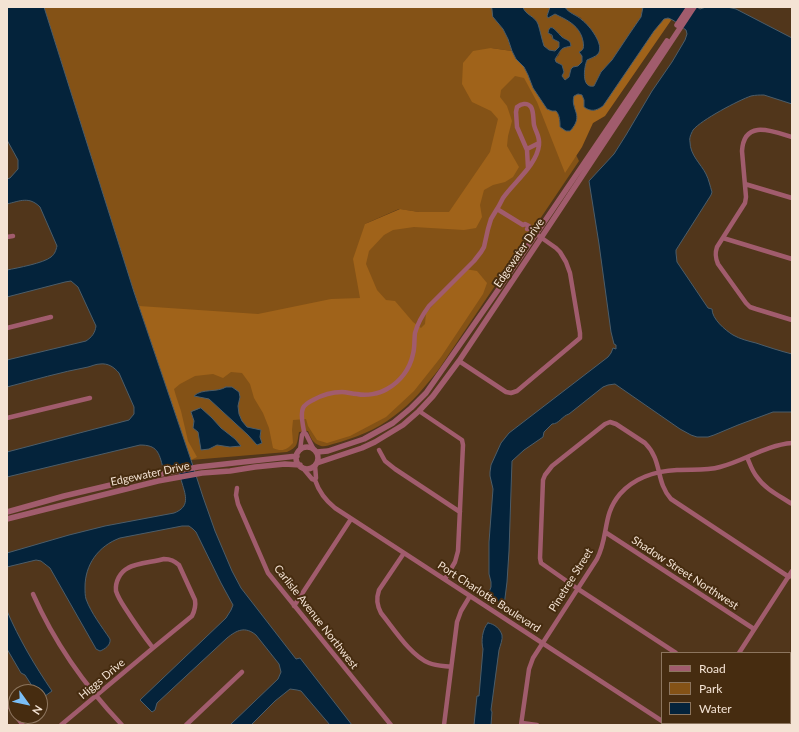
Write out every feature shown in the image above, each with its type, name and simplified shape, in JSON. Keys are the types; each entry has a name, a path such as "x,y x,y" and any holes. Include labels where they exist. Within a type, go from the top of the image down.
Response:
{"street":[{"name":"Edgewater Drive","path":"316,464 362,448 403,425 419,411 441,386 541,238 675,32 689,7"},
{"name":"Edgewater Drive","path":"315,450 328,451 364,439 393,423 420,400 432,386 535,234 675,32 694,7"},
{"path":"304,432 302,435 297,460 301,466 310,468 316,464 318,458 304,432 302,413 306,404 330,393 342,392 359,395 377,393 386,390 402,378 412,361 415,334 418,323 423,314 481,252 484,247 491,219 503,198 518,182 528,168 535,158 539,147 539,136 534,126 533,114 530,106 521,104 517,107 516,112 517,127 527,149 528,168"},
{"path":"792,137 763,129 752,132 744,140 742,151 746,203 717,247 715,253 718,264 750,307 792,320"},
{"path":"527,149 539,143"},
{"path":"745,184 792,198"},
{"path":"458,361 506,392 511,393 517,391 580,338 569,267 560,252 551,244 535,234 529,229 528,226 525,224 523,225 497,209"},
{"path":"7,237 12,236"},
{"path":"723,238 792,259"},
{"path":"7,328 51,317"},
{"path":"7,418 90,398"},
{"path":"419,411 462,440 463,445 459,545 453,567 445,579"},
{"path":"674,652 541,563 544,480 548,470 605,424 610,422 616,424 649,447 655,457 664,490 670,499 789,577"},
{"name":"Pinetree Street","path":"522,724 529,669 533,658 599,554 603,543 606,523 610,510 620,494 635,481 659,472 678,470 708,470 725,466 779,445 792,443"},
{"path":"300,450 307,447 315,450"},
{"path":"379,450 385,460 395,469 460,512"},
{"name":"Edgewater Drive","path":"7,512 64,496 172,472 198,467 297,456"},
{"path":"747,457 754,473 761,482 792,504"},
{"name":"Edgewater Drive","path":"7,519 179,477 285,464 301,466"},
{"name":"Port Charlotte Boulevard","path":"315,480 316,464"},
{"name":"Port Charlotte Boulevard","path":"301,466 312,479 315,480 326,500 335,508 661,720"},
{"name":"Carlisle Avenue Northwest","path":"237,488 236,495 238,504 265,568 271,578 391,725"},
{"path":"294,606 351,519"},
{"name":"Shadow Street Northwest","path":"605,532 754,629"},
{"path":"404,552 379,590 376,601 378,607 381,614 415,654 429,663 451,667"},
{"name":"Higgs Drive","path":"61,725 192,616 195,611 195,600 179,565 170,560 128,568 123,571 117,580 116,592 118,597 153,648"},
{"path":"740,652 792,571"},
{"path":"33,594 47,623 74,667 96,696 122,725"},
{"path":"444,725 457,622 470,596"},
{"path":"186,725 242,672"},
{"path":"522,724 537,725"}],"green space":[{"path":"44,7 492,7 493,17 503,29 512,51 491,48 492,91 530,62 579,161 439,369 423,388 407,406 387,421 365,433 341,442 321,446 314,442 308,431 299,432 296,445 287,452 191,460 134,292","holes":["399,209 419,212 365,224"]},
{"path":"523,7 550,7 547,16 550,17 556,14 576,27 582,35 584,45 581,63 570,71 567,79 565,80 562,76 562,65 556,62 555,59 559,55 560,50 563,48 565,39 559,33 550,34 553,39 559,42 559,47 554,51 546,48 536,21 525,11"},
{"path":"565,7 643,7 641,17 612,60 601,72 594,86 587,84 584,77 584,72 587,60 596,56 581,18 566,10"}],"shaded area":[{"path":"664,19 672,19 605,116 593,123 582,147 565,173 537,102 524,78 515,76 501,90 500,97 507,106 512,121 507,146 519,167 513,177 505,182 493,185 484,190 480,205 482,217 476,228 464,230 414,227 393,230 384,235 369,251 366,264 377,290 386,300 395,301 413,322 421,328 425,324 426,313 465,269 477,271 487,283 483,294 441,357 414,391 386,417 350,436 327,443 317,440 308,426 306,419 293,420 293,443 286,449 279,450 273,448 269,428 263,413 254,398 250,384 242,373 231,372 223,378 213,374 195,376 174,389 188,441 197,457 191,460 139,306 258,314 331,299 360,298 353,259 365,224 400,209 419,212 449,212 490,152 498,119 491,111 472,102 462,84 463,63 473,51 491,48 512,51 516,59 524,67 533,88 547,109 556,111 558,113 560,124 566,131 570,131 573,128 575,107 573,103 573,96 578,94 582,95 588,109 590,110 596,110 602,106 654,31"}],"water":[{"path":"7,7 44,7 134,292 203,497 215,531 232,571 241,588 296,659 300,658 352,725 330,725 301,691 290,689 275,701 251,725 230,725 278,679 281,672 279,664 256,635 245,630 238,631 227,638 157,703 155,710 152,712 140,700 226,618 233,605 196,532 189,526 120,538 105,546 94,557 87,571 85,593 91,609 110,639 109,645 100,651 96,649 50,568 41,561 36,560 7,567 7,553 105,526 174,513 183,508 186,501 180,476 177,470 174,466 163,468 156,450 146,445 140,445 7,477 7,452 129,420 134,414 134,407 119,373 113,367 106,364 97,364 7,387 7,360 86,341 93,335 96,326 78,287 71,281 7,297 7,270 48,259 53,255 57,246 40,207 28,200 7,204 7,179 10,178 18,169 18,160 7,140"},
{"path":"492,7 523,7 526,12 537,21 544,46 549,50 555,51 559,47 559,42 553,39 552,35 548,33 550,28 554,29 562,37 569,41 571,46 561,49 555,59 556,62 562,65 564,72 562,76 565,80 569,77 571,69 578,66 582,62 582,56 579,52 583,48 582,37 576,27 567,20 555,14 548,18 547,16 550,7 565,7 568,11 580,18 592,31 598,41 600,50 598,54 587,60 586,63 584,77 587,84 590,86 594,86 601,72 612,60 641,17 643,7 697,7 700,9 706,7 727,7 736,9 792,38 792,104 764,95 751,96 729,106 693,130 690,139 690,147 706,174 712,192 676,250 676,253 677,262 708,308 712,309 714,317 723,327 741,339 792,354 792,412 773,412 708,437 697,437 680,429 615,384 603,387 557,423 552,424 544,432 543,437 524,450 512,461 509,551 504,606 488,595 491,587 489,574 489,542 493,489 490,476 491,465 501,443 509,433 608,357 613,348 616,349 611,332 589,181 614,154 652,91 672,62 687,34 686,30 671,19 664,19 654,31 603,106 596,110 589,110 584,107 582,95 578,94 574,96 573,101 577,117 570,131 566,131 560,127 560,119 556,111 547,109 533,88 524,67 516,59 503,29 493,17"},
{"path":"226,387 232,387 239,392 240,397 238,406 242,421 247,427 261,430 260,437 262,443 257,445 209,399 194,396 201,392 218,390"},
{"path":"201,408 241,446 230,447 217,445 209,449 201,450 198,432 193,428 194,421 191,412"},
{"path":"7,611 39,672 47,684 31,684 25,675 21,673 7,649"},
{"path":"488,623 497,627 502,635 491,710 491,725 474,725 477,696 479,696 483,649 482,636"},
{"path":"48,685 52,691 48,694"}]}
